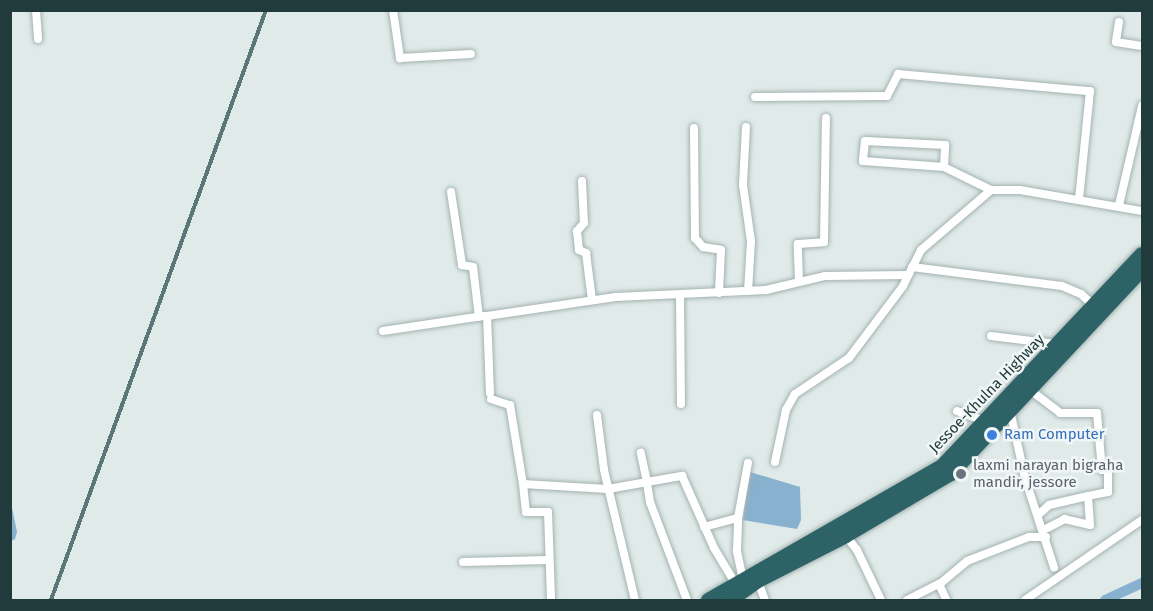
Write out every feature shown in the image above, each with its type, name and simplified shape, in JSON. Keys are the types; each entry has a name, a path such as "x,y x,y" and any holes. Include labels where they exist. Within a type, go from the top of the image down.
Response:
{"highway":[{"name":"Jessoe-Khulna Highway","path":"708,600 739,579 920,481 957,454 1143,254"},
{"name":"Jessoe-Khulna Highway","path":"731,600 758,581 846,537 951,474 1143,270"}],"street":[{"path":"36,10 39,39"},
{"path":"393,10 400,58 471,54"},
{"path":"1119,22 1116,42 1143,46"},
{"path":"755,97 887,96 898,74 1090,91 1079,199"},
{"path":"1119,205 1143,106"},
{"path":"799,282 798,244 824,242 826,118"},
{"path":"746,127 743,185 751,242 748,291"},
{"path":"694,128 694,238 704,247 721,250 719,293"},
{"path":"944,167 945,145 865,141 863,161 944,167 991,190 1020,190 1119,205 1143,211"},
{"path":"582,182 584,223 577,231 579,250 586,253 592,300"},
{"path":"775,462 786,410 795,394 849,358 908,275 929,241 991,190"},
{"path":"452,192 462,265 473,267 483,316 491,396 510,405 526,512 548,512 551,600"},
{"path":"912,267 1062,286 1081,294 1094,306"},
{"path":"383,331 592,300 748,291 825,276 908,275"},
{"path":"680,296 681,404"},
{"path":"990,336 1058,344"},
{"path":"1030,390 1060,413 1097,412 1108,492 1049,505 1038,515"},
{"path":"1010,410 1038,515 1047,533 1054,567"},
{"path":"957,411 987,421"},
{"path":"597,415 609,489 635,600"},
{"path":"641,453 650,502 687,600"},
{"path":"739,579 738,518 748,463"},
{"path":"523,484 609,489 682,476 705,527 739,579"},
{"path":"907,600 939,584 967,561 1029,537 1047,533 1065,519 1090,525 1088,496"},
{"path":"705,527 738,518"},
{"path":"1025,600 1143,520"},
{"path":"846,537 857,550 881,600"},
{"path":"463,562 549,560"},
{"path":"758,581 765,600"},
{"path":"939,584 946,599"}],"water":[{"path":"750,472 800,487 801,520 797,529 743,520"},
{"path":"11,503 17,532 15,539 11,541"}],"waterway":[{"path":"1105,600 1142,583"}],"railway":[{"path":"51,600 266,10"}],"place":[{"name":"Ram Computer","path":"992,435"},
{"name":"laxmi narayan bigraha mandir, jessore","path":"961,474"}]}
